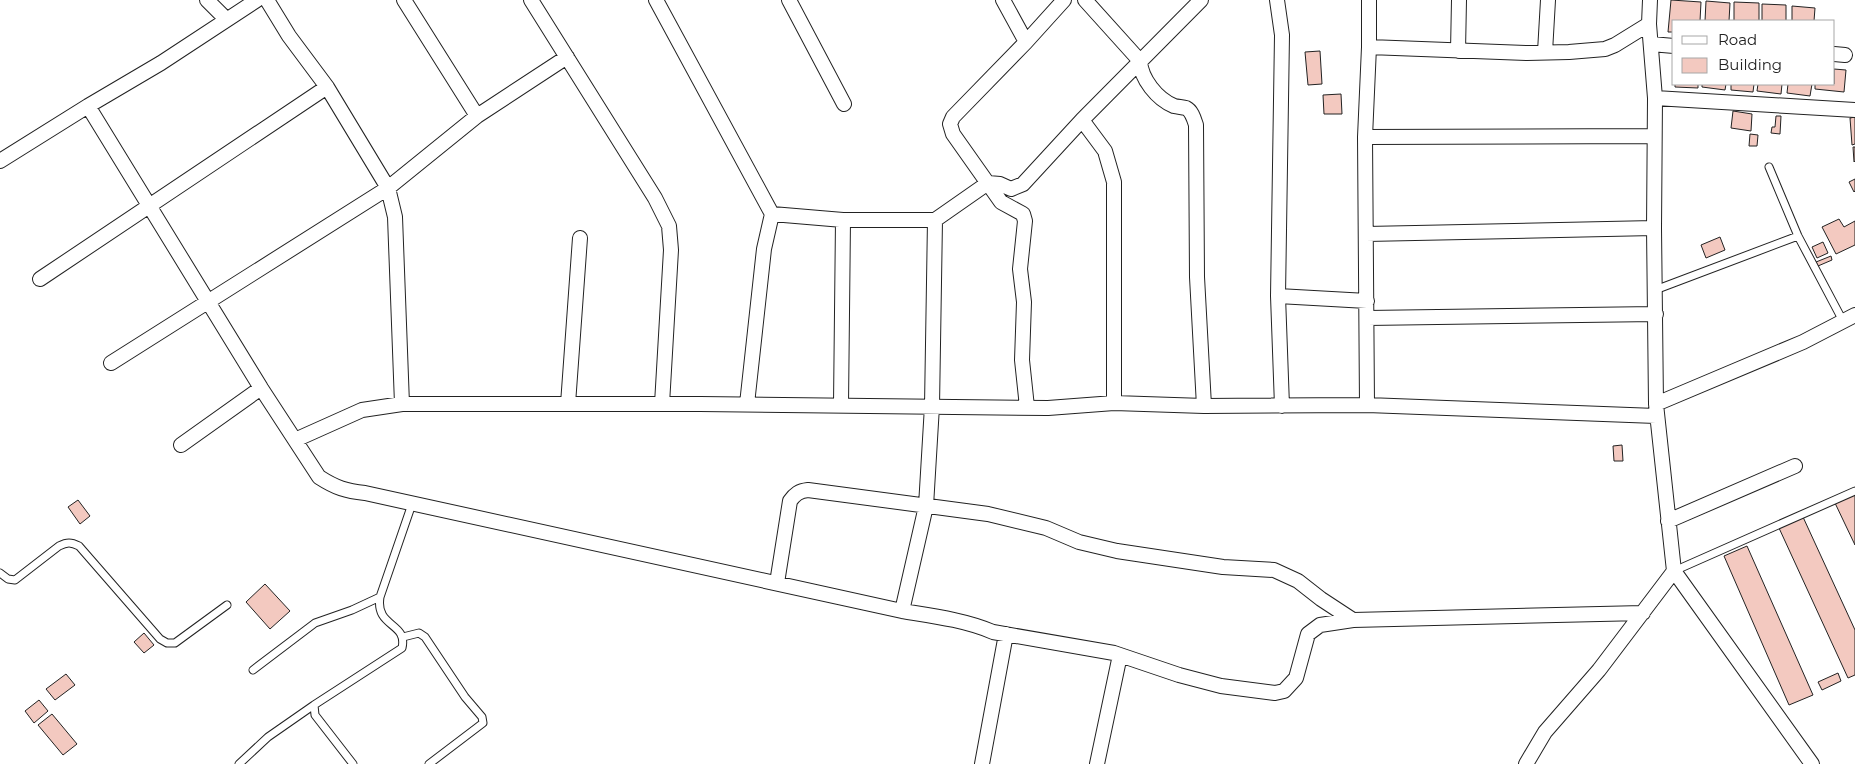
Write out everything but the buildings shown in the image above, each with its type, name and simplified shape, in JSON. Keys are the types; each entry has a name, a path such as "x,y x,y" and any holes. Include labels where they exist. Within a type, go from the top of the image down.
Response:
{"street":[{"path":"208,0 226,19"},
{"path":"0,161 161,63 257,0"},
{"path":"267,0 289,36 327,87 388,188 395,217 402,404"},
{"path":"404,0 478,116"},
{"path":"531,0 655,198 669,226 671,250 662,404"},
{"path":"656,0 772,214 764,249 748,404"},
{"path":"789,0 844,104"},
{"path":"1003,0 1026,42"},
{"path":"1027,407 1022,360 1024,302 1020,269 1025,221 1023,214 1001,202 953,134 950,124 954,117 1064,0"},
{"path":"1086,0 1140,61 1140,70 1145,79 1164,100 1175,106 1186,108 1193,115 1196,124 1197,276 1204,406"},
{"path":"772,214 843,220 935,220 988,183 1000,184 1011,189 1023,184 1082,120 1201,0"},
{"path":"1277,0 1282,35 1278,296 1282,406"},
{"path":"1367,404 1368,318 1365,137 1369,0"},
{"path":"1458,0 1458,51"},
{"path":"1545,52 1548,0"},
{"path":"1650,0 1649,24 1655,98 1656,410 1674,572 1812,764"},
{"path":"1369,47 1545,52 1605,49 1649,24"},
{"path":"1652,44 1672,46"},
{"path":"111,363 388,188 478,116 567,57"},
{"path":"40,279 327,87"},
{"path":"1655,98 1855,110"},
{"path":"88,106 261,388 319,477 332,486 902,611 967,622 994,632 1120,655 1179,675 1221,686 1275,693 1284,691 1296,678 1308,634 1320,625 1353,620 1643,613"},
{"path":"1082,120 1105,151 1114,182 1114,402"},
{"path":"1365,137 1654,136"},
{"path":"840,405 843,220"},
{"path":"902,611 926,506 932,406 935,220"},
{"path":"1366,234 1654,228"},
{"path":"568,404 580,238"},
{"path":"1278,296 1367,300"},
{"path":"1368,318 1656,314"},
{"path":"295,440 362,410 402,404 748,404 1048,408 1114,402 1204,406 1367,404 1656,410 1803,342 1849,318"},
{"path":"181,445 261,388"},
{"path":"1668,521 1795,466"},
{"path":"777,583 790,501 800,491 808,490 988,514 1046,528 1078,542 1117,550 1223,567 1274,570 1298,581 1353,620"},
{"path":"1526,764 1545,732 1598,670 1674,572"},
{"path":"982,764 1006,634"},
{"path":"1097,764 1120,655"}],"lane":[{"path":"1768,167 1798,236 1849,318"},
{"path":"1655,290 1798,236"},
{"path":"1674,572 1855,491"},
{"path":"239,764 268,737 402,648 403,636 381,613 379,606 380,597 412,504"},
{"path":"0,573 8,579 15,580 59,546 65,543 72,543 79,546 160,639 167,643 175,642 227,605"},
{"path":"253,670 315,623 352,610 380,597"},
{"path":"403,636 419,633 425,637 465,697 482,716 483,723 429,764"},
{"path":"314,705 315,715 353,764"}]}
